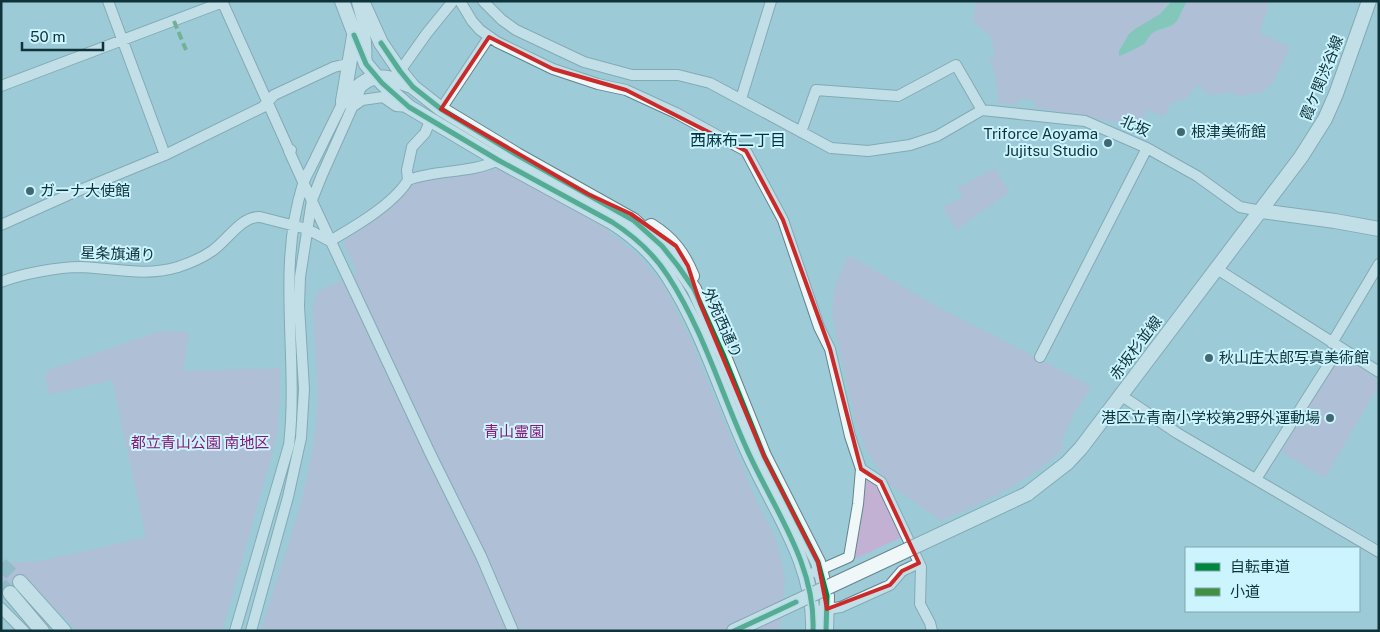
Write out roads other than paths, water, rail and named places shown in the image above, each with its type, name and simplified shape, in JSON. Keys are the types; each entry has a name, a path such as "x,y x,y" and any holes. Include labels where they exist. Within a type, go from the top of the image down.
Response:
{"main road":[{"name":"外苑西通り","path":"342,1 370,79 430,121 624,230 644,246 667,274 689,314 745,447 792,538 807,575 811,591 820,610 826,631"},
{"path":"362,1 381,43 400,72 413,87 441,109"},
{"name":"霞ケ関渋谷線","path":"1261,211 1301,157 1325,118 1336,94 1369,1"},
{"path":"348,105 354,36"},
{"path":"348,105 370,79 391,77 413,87"},
{"name":"外苑西通り","path":"441,109 517,155 588,194 631,214 668,238 676,246 688,266 700,303 764,456 820,569 826,596 813,631"},
{"path":"1261,211 1379,229"},
{"name":"赤坂杉並線","path":"734,631 1027,494 1067,463 1081,448 1261,211"},
{"path":"20,582 64,631"},
{"path":"10,593 42,631"}],"street":[{"path":"108,1 165,155"},
{"path":"357,1 368,45 366,64"},
{"path":"400,72 453,1"},
{"path":"460,1 472,21 489,37 553,69 590,82 626,90 676,113 746,150 783,220 819,328 830,349 850,436 861,469 858,504 849,557 807,575"},
{"path":"483,1 502,20 516,30 584,62 632,75 678,75 710,83 741,99 801,132 831,148 868,151 910,145 937,136 982,110 956,65 898,96 816,90 801,132"},
{"path":"741,99 771,1"},
{"path":"1,86 222,2 289,150 291,150 289,150 330,241 481,556 513,631"},
{"path":"1,225 165,155 264,107 274,95 282,91 334,66 347,64 354,36"},
{"path":"441,109 489,37"},
{"path":"235,631 289,445 293,392 288,284 294,226 304,184 348,105 362,100 383,97 396,106 409,107"},
{"path":"250,631 288,497 301,438 304,389 299,306 300,277 312,200 348,105"},
{"name":"北坂","path":"982,110 1085,121 1147,148 1197,176 1240,207 1261,211"},
{"path":"330,241 362,221 402,190 408,180 407,170 412,147 425,133 430,121"},
{"path":"1040,357 1147,148"},
{"path":"408,180 438,172 480,167 498,160"},
{"name":"星条旗通り","path":"1,282 29,275 75,268 134,273 169,269 195,261 211,252 245,220 253,216 260,216 307,230 330,241"},
{"path":"1256,480 1335,345 1379,264"},
{"path":"1217,269 1379,372"},
{"path":"1120,396 1256,480 1379,552"},
{"path":"861,469 881,482 921,567 920,604 932,631"},
{"path":"820,610 847,605 890,585 902,571 919,563"},
{"path":"1,608 24,631"}],"tunnel":[{"path":"1,564 20,582"},
{"path":"1,585 10,593"}],"place":[{"name":"根津美術館","path":"1181,132"},
{"name":"Triforce Aoyama Jujitsu Studio","path":"1108,143"},
{"name":"ガーナ大使館","path":"30,191"},
{"name":"秋山庄太郎写真美術館","path":"1209,358"},
{"name":"港区立青南小学校第2野外運動場","path":"1330,418"}],"district":[{"name":"西麻布二丁目","path":"738,140"}],"park label":[{"name":"青山霊園","path":"514,432"},
{"name":"都立青山公園 南地区","path":"200,443"}]}
